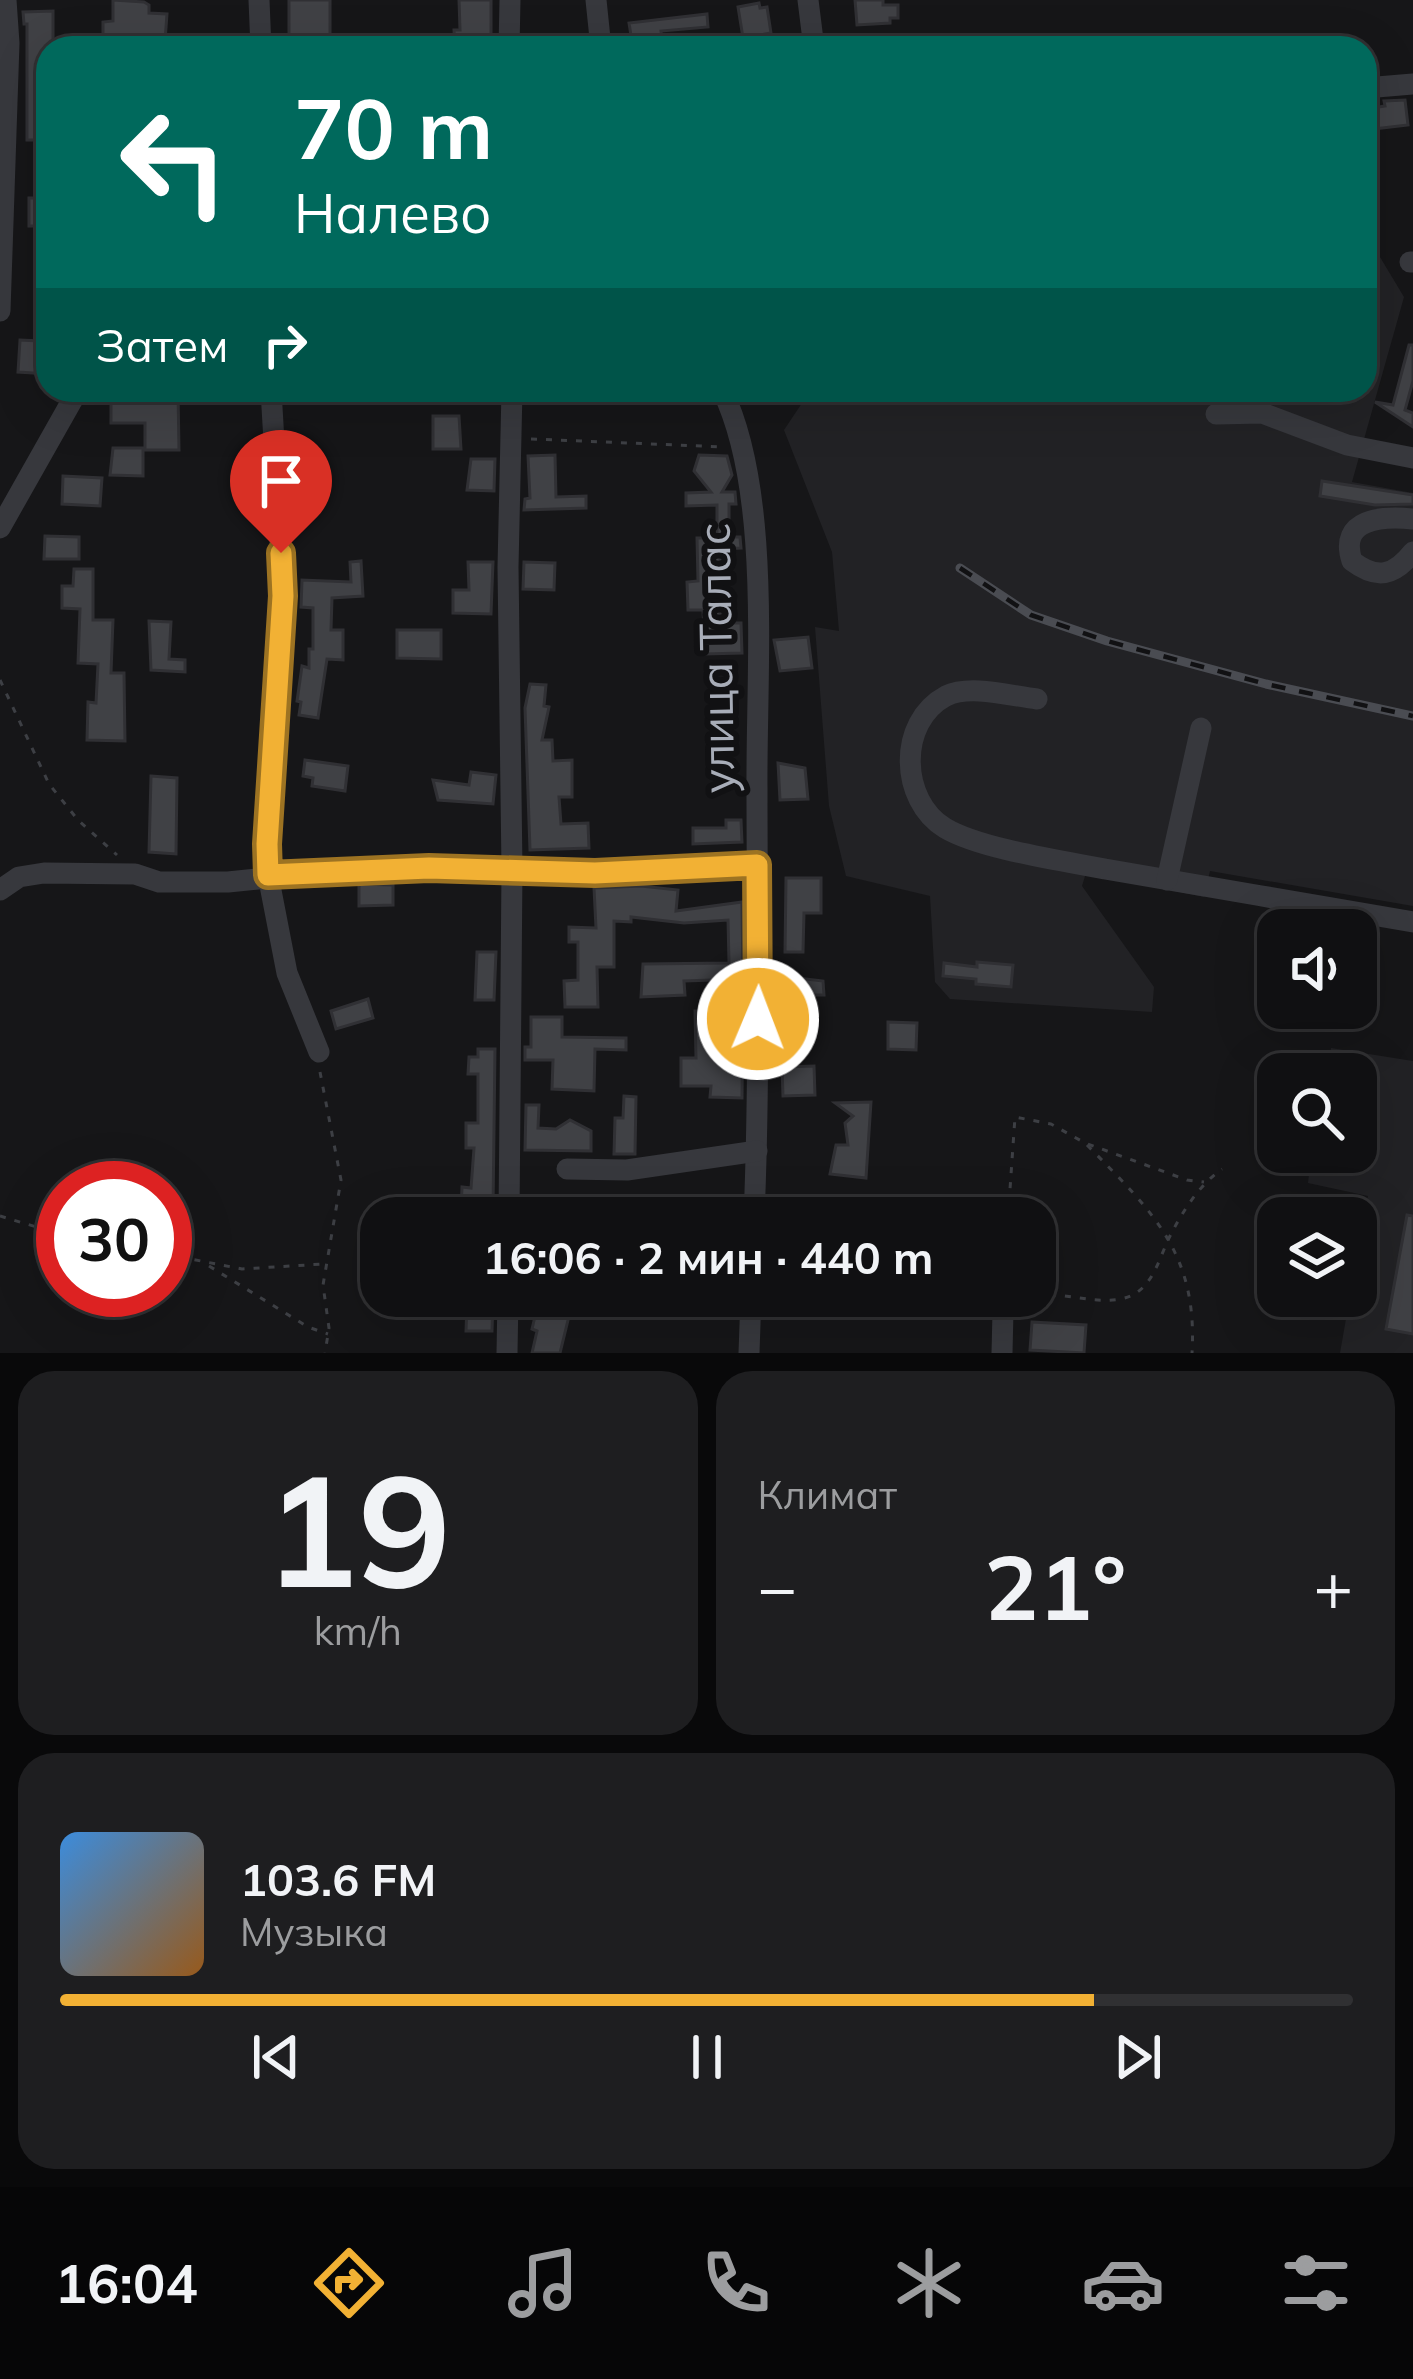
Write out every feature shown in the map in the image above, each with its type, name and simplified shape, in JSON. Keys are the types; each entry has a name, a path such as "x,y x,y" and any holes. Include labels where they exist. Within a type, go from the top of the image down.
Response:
{"street":[{"path":"259,0 260,36"},
{"path":"508,36 510,0"},
{"path":"596,0 600,36"},
{"path":"808,0 812,36"},
{"path":"0,311 9,43 4,6"},
{"path":"1377,87 1413,84"},
{"path":"0,528 71,402"},
{"path":"272,402 283,596 268,875 287,973 319,1052"},
{"path":"509,1197 512,402"},
{"name":"улица Талас","path":"727,402 744,447 755,586 755,1197"},
{"path":"1216,414 1262,413 1363,450 1413,458"},
{"path":"1413,519 1369,518 1357,527 1349,551 1352,561 1377,574 1397,571 1413,552"},
{"path":"1037,699 973,692 946,696 924,717 912,746 909,772 914,795 945,828 1035,856 1203,889 1413,922"},
{"path":"1167,880 1202,728"},
{"path":"0,890 19,877 44,873 135,874 183,883 355,869 595,873 757,865"},
{"path":"567,1169 628,1170 757,1151"},
{"path":"507,1353 508,1317"},
{"path":"749,1353 750,1317"},
{"path":"1002,1353 1004,1317"}],"path":[{"path":"511,439 744,447"},
{"path":"0,680 49,784 78,820 135,874"},
{"path":"319,1052 340,1180 326,1264 326,1353"},
{"path":"1010,1197 1016,1117 1051,1124 1085,1143 1204,1182"},
{"path":"1085,1143 1154,1214 1183,1265 1190,1293 1192,1353"},
{"path":"1056,1296 1124,1299 1148,1283 1204,1182 1222,1169"},
{"path":"0,1216 36,1227"},
{"path":"192,1261 242,1269 326,1264"},
{"path":"207,1265 308,1327 328,1334"}],"shaded area":[{"path":"1377,252 1404,297 1377,393"},
{"path":"1374,402 1352,482 1413,493 1413,906 1210,871 1204,897 1086,873 1082,886 1154,987 1152,1012 950,999 935,982 930,896 846,876 829,806 815,627 839,631 832,552 784,430 802,403"},
{"path":"1377,1055 1413,1061 1413,1353 1340,1353 1346,1317 1377,1317 1377,1197 1308,1183 1309,1173 1377,1173"}],"building":[{"path":"113,0 144,2 149,13 167,14 165,36 103,36 103,22 113,21"},
{"path":"289,0 330,0 330,36 289,36"},
{"path":"459,0 491,0 491,36 454,36 454,30 460,30"},
{"path":"855,0 898,5 898,18 857,25"},
{"path":"759,3 760,8 767,7 771,33 743,36 738,7"},
{"path":"53,11 53,36 36,36 36,140 27,140 27,24 23,12"},
{"path":"707,14 708,27 631,36 629,23"},
{"path":"1405,100 1408,125 1377,129 1377,107 1385,106 1384,101"},
{"path":"29,198 36,198 36,226 29,226"},
{"path":"20,340 36,341 36,373 18,372"},
{"path":"1409,345 1413,345 1413,381 1405,410 1413,413 1413,427 1375,402 1393,405"},
{"path":"111,402 178,402 179,450 145,450 145,423 111,423"},
{"path":"433,416 459,416 461,449 433,449"},
{"path":"113,448 143,448 143,476 110,475"},
{"path":"555,455 556,497 586,496 586,508 524,510 525,499 530,498 528,456"},
{"path":"699,455 727,456 732,475 722,492 735,492 736,504 729,504 729,537 740,537 741,548 720,549 720,623 741,623 742,653 705,654 703,610 688,610 687,582 698,581 697,538 717,538 717,505 686,506 686,493 711,492 694,471"},
{"path":"471,459 495,459 494,491 467,490"},
{"path":"63,476 102,478 100,506 62,504"},
{"path":"1322,481 1413,495 1413,504 1375,505 1320,496"},
{"path":"45,536 79,537 79,559 44,559"},
{"path":"361,561 363,596 332,598 331,630 343,630 343,660 327,659 318,718 299,715 302,666 309,668 309,649 313,649 313,608 301,607 302,580 351,582 350,562"},
{"path":"468,562 493,562 491,614 453,613 453,590 469,590"},
{"path":"524,562 555,563 554,590 523,589"},
{"path":"74,569 93,569 93,620 113,620 111,673 124,673 125,741 87,740 88,702 96,703 98,664 78,663 80,609 62,608 62,586 73,586"},
{"path":"149,621 171,622 169,659 185,660 185,672 151,670"},
{"path":"397,630 441,630 441,659 397,658"},
{"path":"808,637 812,668 780,671 774,640"},
{"path":"530,684 546,685 544,706 549,707 542,740 552,740 553,761 572,760 572,797 559,797 561,824 588,823 589,848 530,850 525,708"},
{"path":"305,760 348,766 345,791 312,786 313,778 303,776"},
{"path":"778,763 805,768 808,799 780,800"},
{"path":"471,772 496,775 493,804 438,800 433,780 469,785"},
{"path":"151,776 177,778 176,854 149,852"},
{"path":"726,820 741,820 742,842 693,844 693,828 726,828"},
{"path":"786,878 821,878 821,913 804,913 803,952 785,952"},
{"path":"359,884 393,885 393,905 359,906"},
{"path":"594,888 678,890 676,911 742,902 743,979 684,981 685,995 641,997 643,964 729,963 728,920 684,923 631,917 631,922 614,921 614,967 597,967 598,1007 565,1007 564,981 578,980 578,942 569,942 569,927 596,928"},
{"path":"477,952 496,952 494,1000 475,1000"},
{"path":"977,962 1013,965 1011,987 943,976 944,963 977,967"},
{"path":"773,975 823,981 824,995 803,995 803,1005 773,1005"},
{"path":"368,999 373,1018 336,1029 331,1011"},
{"path":"695,1011 743,1011 742,1098 710,1097 711,1086 681,1086 681,1058 696,1058"},
{"path":"531,1017 562,1017 562,1037 626,1038 626,1050 595,1049 594,1091 552,1089 553,1060 525,1060 525,1047 531,1047"},
{"path":"888,1022 917,1023 916,1050 888,1049"},
{"path":"478,1049 495,1049 493,1197 462,1197 462,1187 471,1188 474,1148 466,1148 466,1123 478,1123 478,1074 468,1074 469,1057 478,1057"},
{"path":"814,1066 815,1095 783,1096 782,1067"},
{"path":"624,1096 636,1097 635,1154 614,1154 615,1118 623,1118"},
{"path":"871,1102 866,1178 830,1174 836,1145 848,1145 845,1123 853,1116 835,1103"},
{"path":"526,1105 539,1105 538,1128 556,1129 570,1120 591,1131 591,1151 525,1150"},
{"path":"1407,1215 1413,1216 1413,1334 1386,1329"},
{"path":"466,1317 492,1317 492,1331 466,1331"},
{"path":"535,1317 569,1317 560,1353 532,1353 537,1331 532,1329"},
{"path":"1032,1322 1086,1325 1084,1353 1030,1350"}],"railway":[{"path":"960,568 1031,615 1107,641 1266,684 1413,716"}],"route":[{"path":"281,553 283,596 268,875 429,868 595,873 757,865 758,1019"}]}
